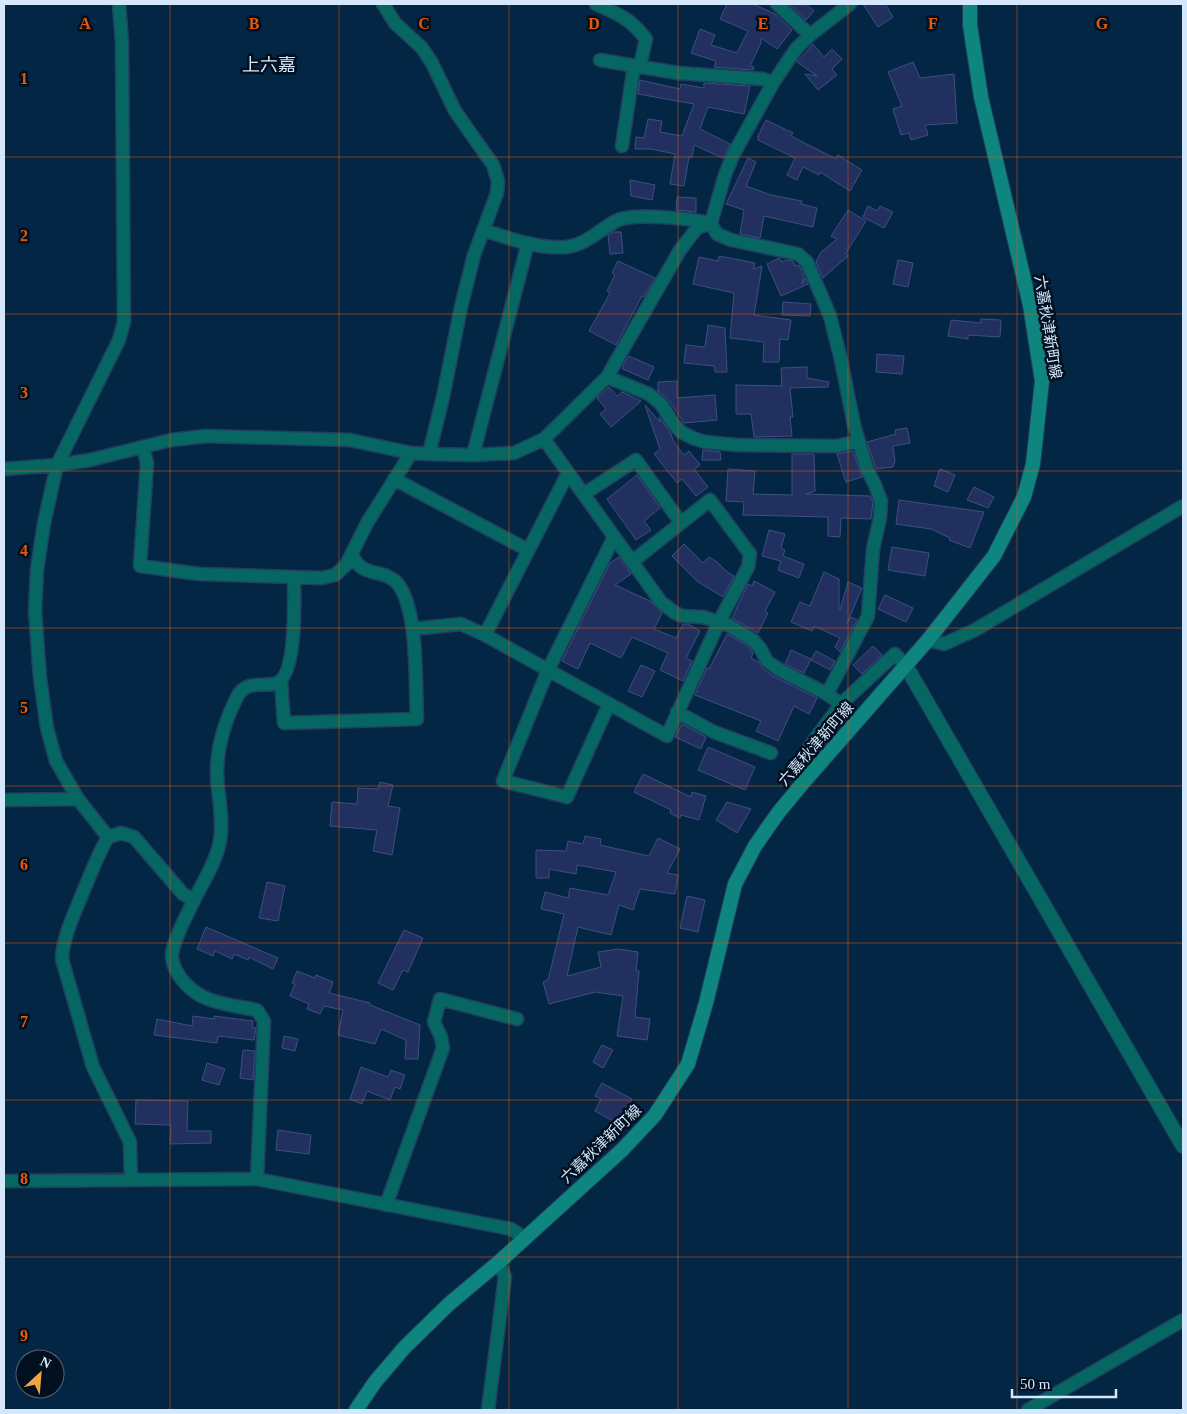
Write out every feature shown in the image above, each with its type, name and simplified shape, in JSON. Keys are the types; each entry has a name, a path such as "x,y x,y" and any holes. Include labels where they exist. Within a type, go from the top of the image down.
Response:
{"main road":[{"name":"六嘉秋津新町線","path":"356,1410 375,1382 404,1348 449,1304 499,1262 622,1150 655,1115 688,1064 706,1003 735,884 755,846 778,813 928,640 994,556 1024,497 1033,464 1042,381 1030,305 981,97 970,25 970,4"}],"street":[{"path":"108,837 78,799 56,762 47,728 40,678 35,610 37,570 44,523 57,465 119,340 124,322 122,42 119,4"},
{"path":"383,4 395,24 422,48 432,63 455,111 493,165 498,181 497,193 472,263 429,454"},
{"path":"596,4 635,25 646,39 637,66 622,146"},
{"path":"777,4 810,35"},
{"path":"827,694 868,616 873,549 880,518 881,501 867,469 854,425 830,316 808,262 798,254 731,240 717,234 711,223 733,155 773,83 796,49 810,35 850,4"},
{"path":"600,60 678,73 763,79 773,83"},
{"path":"484,230 528,243 566,247 586,241 617,220 630,217 692,219 711,223"},
{"path":"4,469 57,465 90,460 171,440 206,436 350,440 411,453 429,454 473,455 514,453 544,439 607,377 680,250 697,228 711,223"},
{"path":"473,455 528,243"},
{"path":"607,377 649,394 661,404 680,432 705,442 737,445 837,446 859,441"},
{"path":"544,439 661,602 675,613 728,625 753,640 767,661 778,669 827,694 841,704"},
{"path":"143,447 148,464 140,566 199,574 322,578 335,575 346,565 367,523 411,453"},
{"path":"584,494 636,460 681,523"},
{"path":"485,635 568,473"},
{"path":"394,480 528,550"},
{"path":"413,629 461,624 485,635 666,736 719,622 748,567 750,554 710,500 633,561"},
{"path":"928,640 944,644 976,630 1183,506"},
{"path":"609,704 567,797 503,781 548,670 614,537"},
{"path":"294,577 294,630 288,666 281,681 284,723 417,720 413,629 410,612 398,584 386,574 362,568 351,555"},
{"path":"802,784 800,761 841,704 895,654 906,666 1183,1146"},
{"path":"257,1179 264,1021 257,1010 208,999 186,986 176,971 172,956 178,935 220,841 221,806 217,763 221,739 234,704 244,688 261,684 275,684 281,681"},
{"path":"677,712 714,732 771,753"},
{"path":"4,800 78,799"},
{"path":"130,1180 130,1142 93,1067 62,959 63,945 68,928 108,837 121,833 134,837 183,894 194,900"},
{"path":"386,1205 443,1048 441,1037 434,1022 440,999 518,1019"},
{"path":"4,1181 257,1179 511,1230 525,1238"},
{"path":"488,1410 505,1277 499,1262"},
{"path":"1028,1410 1183,1320"}],"building":[{"path":"727,4 753,4 775,14 792,30 777,49 761,38 761,43 750,66 754,67 753,70 714,67 716,61 691,53 700,29 715,35 711,45 737,53 748,31 720,19"},
{"path":"789,4 806,4 814,11 806,20"},
{"path":"863,4 885,4 893,17 878,27"},
{"path":"813,44 824,57 832,49 842,59 832,69 837,75 818,90 805,74 817,76 797,62"},
{"path":"913,62 920,78 954,74 957,123 925,125 928,135 911,140 909,133 901,135 893,109 902,106 888,72"},
{"path":"640,80 680,89 681,84 704,88 704,83 750,86 744,114 708,107 700,129 730,144 723,158 694,145 692,157 689,157 684,186 670,184 675,154 651,149 635,149 636,137 644,138 648,119 662,121 660,132 682,136 694,104 638,94"},
{"path":"766,120 793,133 791,136 836,159 838,155 862,170 850,191 820,172 819,175 803,167 797,180 787,175 795,158 758,140"},
{"path":"748,158 756,162 746,186 771,195 802,201 801,204 817,208 813,227 764,216 760,238 740,234 744,210 726,204"},
{"path":"630,180 655,185 652,200 631,196"},
{"path":"677,197 696,198 696,212 676,210"},
{"path":"868,206 877,211 880,206 893,212 884,228 863,217"},
{"path":"848,210 866,221 846,253 848,256 823,278 816,262 821,252 837,239 831,236"},
{"path":"613,232 621,232 623,253 610,254 608,235"},
{"path":"719,256 755,263 753,269 762,266 754,315 791,320 788,340 780,339 779,362 763,362 764,342 730,338 734,293 693,284 699,257 718,261"},
{"path":"779,258 782,262 787,260 793,261 795,266 798,265 804,275 802,284 805,278 808,284 781,296 767,264"},
{"path":"898,260 913,263 908,287 893,284"},
{"path":"618,261 655,278 644,297 642,296 616,345 589,331 610,293 607,291 615,275 612,273"},
{"path":"783,302 811,304 810,316 782,315"},
{"path":"981,319 1001,320 1000,337 968,335 968,339 948,336 951,320 981,323"},
{"path":"708,325 725,328 727,372 715,372 714,366 684,363 686,345 705,347"},
{"path":"877,354 904,356 902,374 876,372"},
{"path":"629,356 654,367 648,380 623,369 623,365"},
{"path":"807,367 807,378 829,382 828,387 790,388 793,417 790,417 792,436 754,437 751,414 736,414 736,385 782,386 781,368"},
{"path":"677,381 677,398 715,395 717,420 684,423 668,399 658,391 658,382"},
{"path":"609,387 617,396 622,392 641,401 611,427 600,414 606,409 597,398"},
{"path":"645,405 660,422 659,417 684,455 689,451 700,465 694,469 708,487 696,496 682,479 677,483 654,454 660,449"},
{"path":"907,428 910,443 893,446 895,461 893,467 876,469 867,442 896,434 895,430"},
{"path":"703,450 720,452 721,460 702,460"},
{"path":"853,451 862,477 846,482 837,454"},
{"path":"792,454 814,454 815,491 806,494 870,496 873,502 871,519 841,518 840,537 828,536 828,517 743,515 744,502 726,501 728,469 755,471 753,494 792,495"},
{"path":"940,469 955,475 948,492 934,486"},
{"path":"637,475 660,508 644,521 651,530 636,540 607,499"},
{"path":"974,487 994,497 988,508 967,500"},
{"path":"899,500 984,512 970,548 949,540 950,538 931,529 896,524"},
{"path":"769,530 785,534 781,548 785,550 783,556 804,564 799,578 778,570 781,561 762,556"},
{"path":"684,544 703,563 709,557 734,576 723,597 698,582 672,556"},
{"path":"892,547 929,553 925,576 888,570"},
{"path":"619,557 631,574 615,585 650,601 662,613 654,629 676,638 683,624 688,624 700,631 686,658 692,661 683,681 660,670 668,653 632,637 621,658 590,643 578,669 562,661 610,563"},
{"path":"824,572 839,579 839,610 848,582 862,588 847,623 851,617 857,620 840,652 835,647 840,638 814,626 812,631 791,622 800,602 810,606"},
{"path":"754,581 775,592 765,611 768,613 758,633 732,618 748,584 752,586"},
{"path":"885,595 913,608 906,622 878,609"},
{"path":"727,634 748,646 753,653 751,658 759,662 762,668 773,676 817,698 809,714 794,706 778,741 756,731 761,721 695,695 707,668 709,669"},
{"path":"873,646 882,655 862,674 853,665"},
{"path":"791,650 811,659 804,673 785,664"},
{"path":"816,651 835,661 830,670 811,660"},
{"path":"641,665 655,671 642,697 628,691"},
{"path":"682,724 706,737 701,749 675,737"},
{"path":"708,747 755,767 745,790 698,770"},
{"path":"643,774 691,797 692,792 706,796 699,820 681,815 680,818 670,813 671,810 634,792"},
{"path":"380,782 393,785 388,806 400,808 392,855 373,851 377,830 330,826 332,802 357,804 358,788 378,789"},
{"path":"727,802 751,809 737,833 716,820"},
{"path":"585,836 601,839 600,845 649,856 658,838 680,849 667,873 678,875 675,894 640,889 633,910 619,905 611,935 578,927 567,976 601,967 598,952 618,949 638,952 636,971 639,971 635,1017 650,1019 647,1040 617,1036 623,996 595,992 549,1004 543,982 548,980 564,914 541,909 545,892 568,898 570,888 608,895 616,872 577,865 576,874 549,869 549,878 536,878 536,850 566,851 568,841 583,844"},
{"path":"267,882 285,886 278,921 259,918"},
{"path":"687,896 705,900 698,932 680,928"},
{"path":"206,927 278,958 273,969 249,957 248,960 234,954 232,959 215,951 213,956 197,949"},
{"path":"404,930 423,938 408,972 403,970 393,990 378,983"},
{"path":"297,971 315,978 316,975 333,982 329,993 370,1003 370,1005 420,1025 418,1059 405,1059 406,1040 381,1029 375,1044 338,1035 343,1010 324,1006 320,1014 307,1009 309,1004 290,996 295,984 292,983"},
{"path":"193,1016 214,1019 214,1016 253,1021 252,1027 256,1028 254,1040 218,1036 217,1043 154,1035 157,1019 192,1026"},
{"path":"284,1036 298,1039 295,1051 282,1048"},
{"path":"602,1045 613,1050 603,1068 593,1062"},
{"path":"243,1050 255,1051 253,1080 240,1078"},
{"path":"207,1063 225,1069 219,1085 202,1080"},
{"path":"361,1067 388,1077 391,1070 405,1075 400,1089 395,1087 390,1100 367,1091 362,1104 350,1099"},
{"path":"602,1083 632,1099 618,1124 595,1111 601,1099 595,1096"},
{"path":"136,1100 188,1101 187,1131 211,1131 211,1143 170,1144 171,1125 135,1124"},
{"path":"278,1130 311,1135 309,1154 276,1150"}],"district":[{"name":"上六嘉","path":"269,65"}]}
